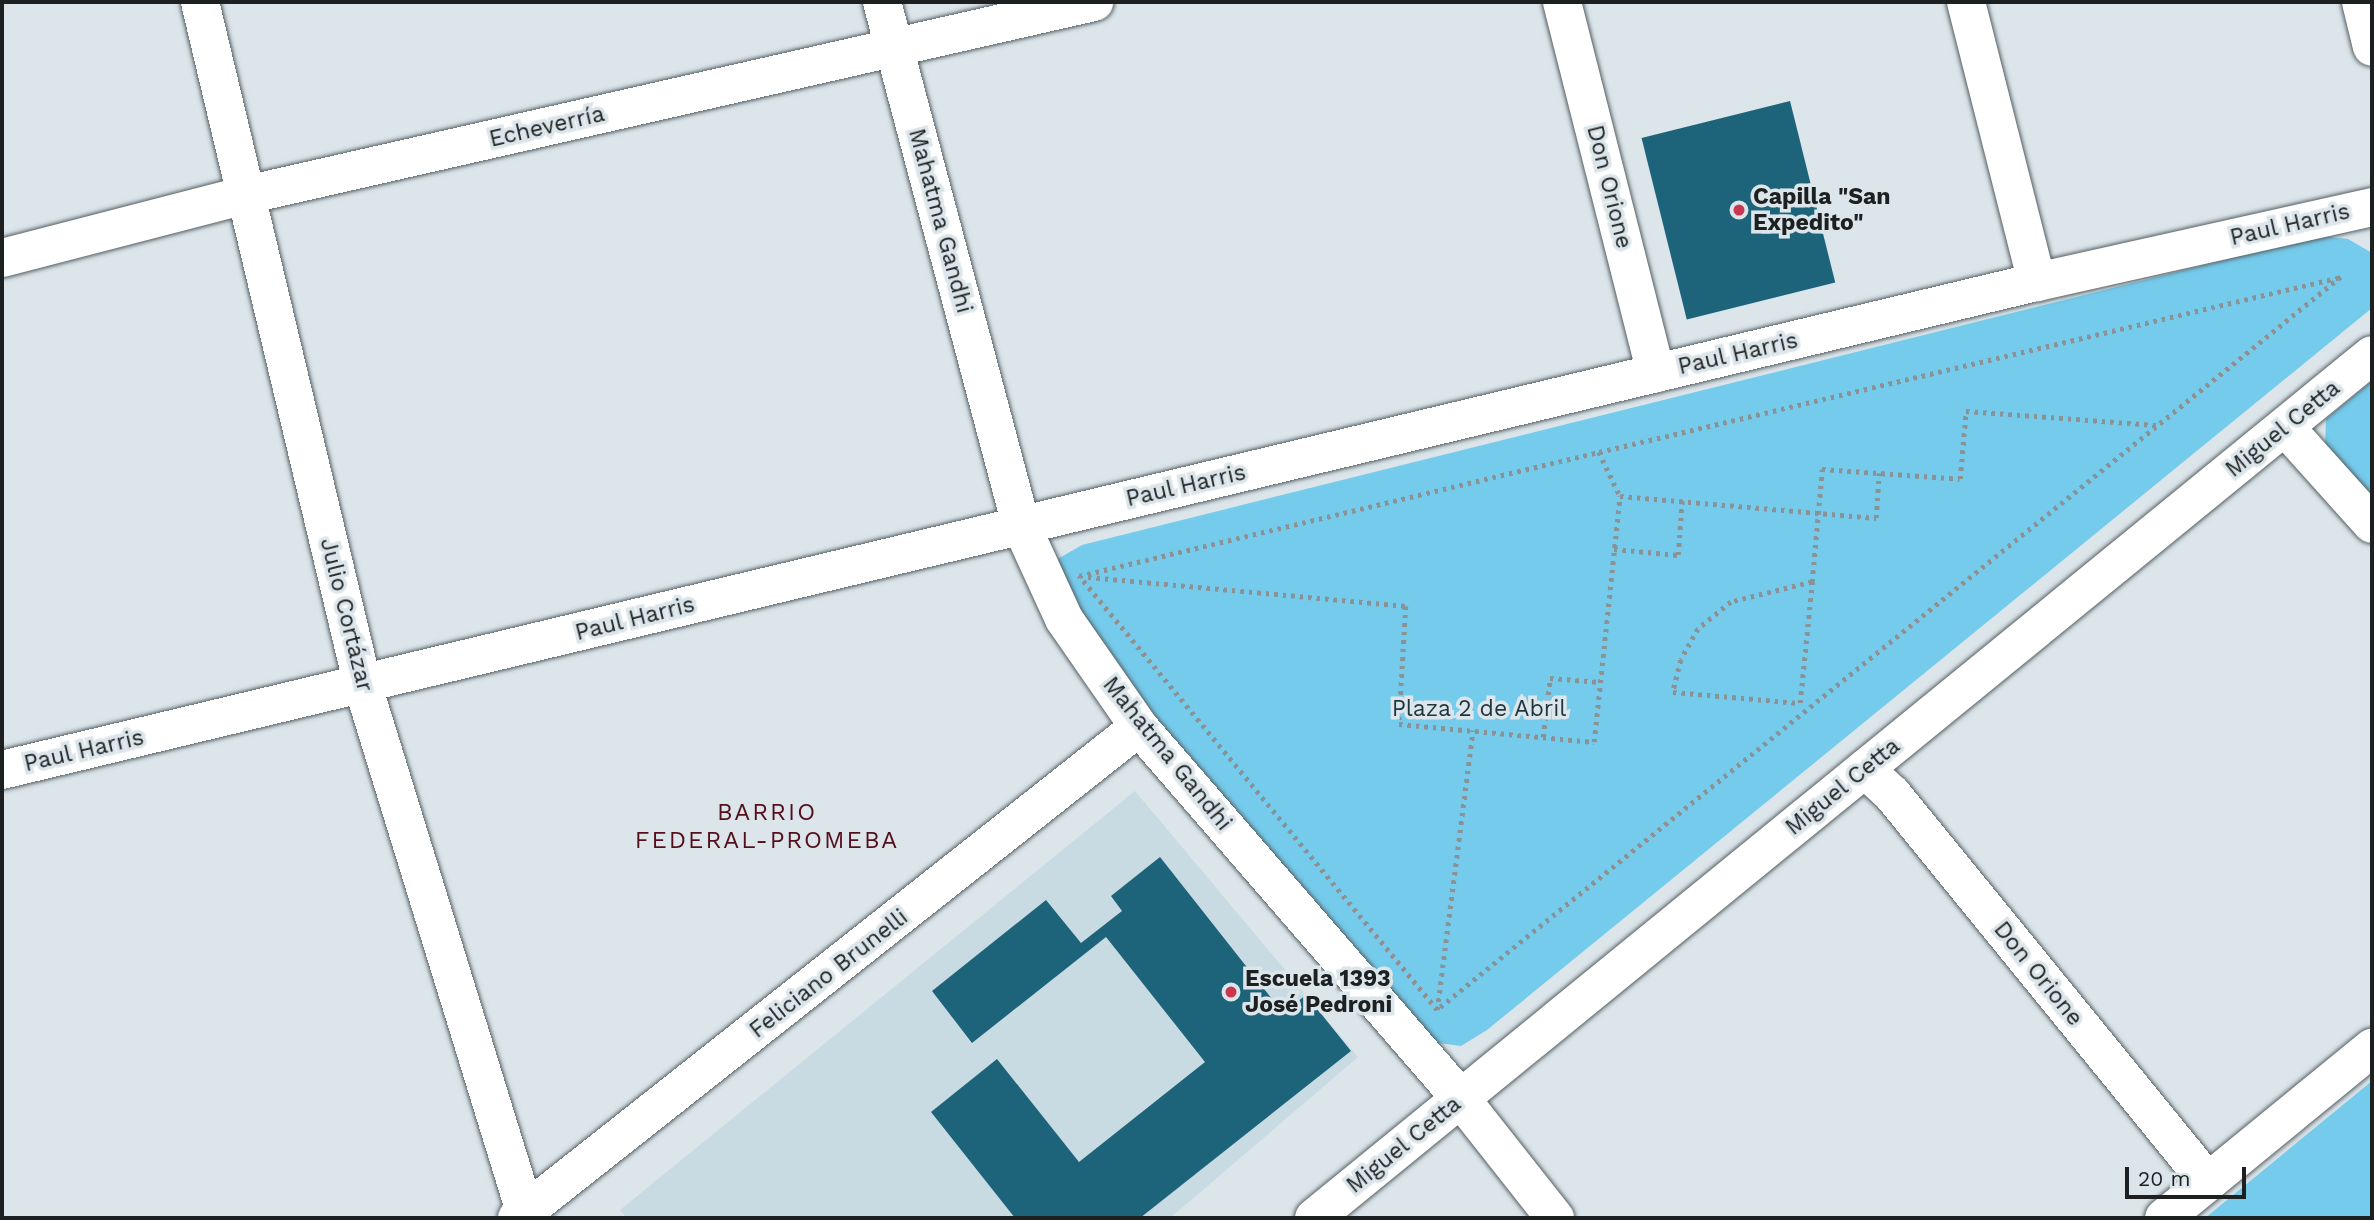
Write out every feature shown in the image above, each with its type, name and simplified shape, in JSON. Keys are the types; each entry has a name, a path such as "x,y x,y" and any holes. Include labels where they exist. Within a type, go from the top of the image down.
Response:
{"street":[{"name":"Julio Cortázar","path":"200,2 363,686 523,1217"},
{"name":"Mahatma Gandhi","path":"882,2 1021,526 1064,619 1139,727 1461,1099 1555,1218"},
{"name":"Echeverría","path":"2,258 246,195 1094,2"},
{"name":"Don Orione","path":"1562,2 1656,373"},
{"path":"1966,2 2037,282"},
{"path":"2361,2 2372,47"},
{"name":"Paul Harris","path":"2,771 2037,282 2372,207"},
{"name":"Miguel Cetta","path":"1314,1218 2286,428 2372,355"},
{"path":"2286,428 2372,524"},
{"name":"Feliciano Brunelli","path":"523,1217 1139,727"},
{"name":"Don Orione","path":"1865,769 1892,794 2208,1182"},
{"path":"2164,1218 2372,1048"}],"path":[{"path":"1079,576 2341,277 1437,1010"},
{"path":"1806,711 1800,703 1822,469 1960,479 1966,411 2158,425"},
{"path":"1079,576 1406,606 1399,724 1594,742 1620,496 1599,453"},
{"path":"1620,496 1876,518 1879,473"},
{"path":"1614,549 1678,555 1682,501"},
{"path":"1079,576 1437,1010"},
{"path":"1800,703 1673,692 1681,660 1698,629 1731,602 1812,582"},
{"path":"1543,737 1549,678 1600,682"},
{"path":"1437,1010 1473,730"}],"shaded area":[{"path":"1135,791 1358,1057 1170,1218 627,1218 620,1210"}],"green space":[{"name":"Plaza 2 de Abril","path":"2321,236 2348,239 2372,253 2372,308 1487,1030 1461,1046 1424,1041 1147,717 1072,611 1054,561 1082,545"},
{"path":"2372,381 2372,500 2325,446 2326,419"},
{"path":"2372,1081 2372,1218 2205,1218"}],"building":[{"name":"Capilla \"San Expedito\"","path":"1790,101 1835,282 1687,319 1642,138"},
{"path":"1160,857 1283,1013 1306,995 1351,1051 1140,1218 1015,1218 931,1112 997,1059 1079,1162 1205,1062 1106,937 972,1043 932,991 1046,900 1081,943 1122,911 1111,896"}],"place":[{"name":"Capilla \"San Expedito\"","path":"1739,210"},
{"name":"Escuela 1393 José Pedroni","path":"1231,992"}],"district":[{"name":"BARRIO FEDERAL-PROMEBA","path":"767,827"}]}
